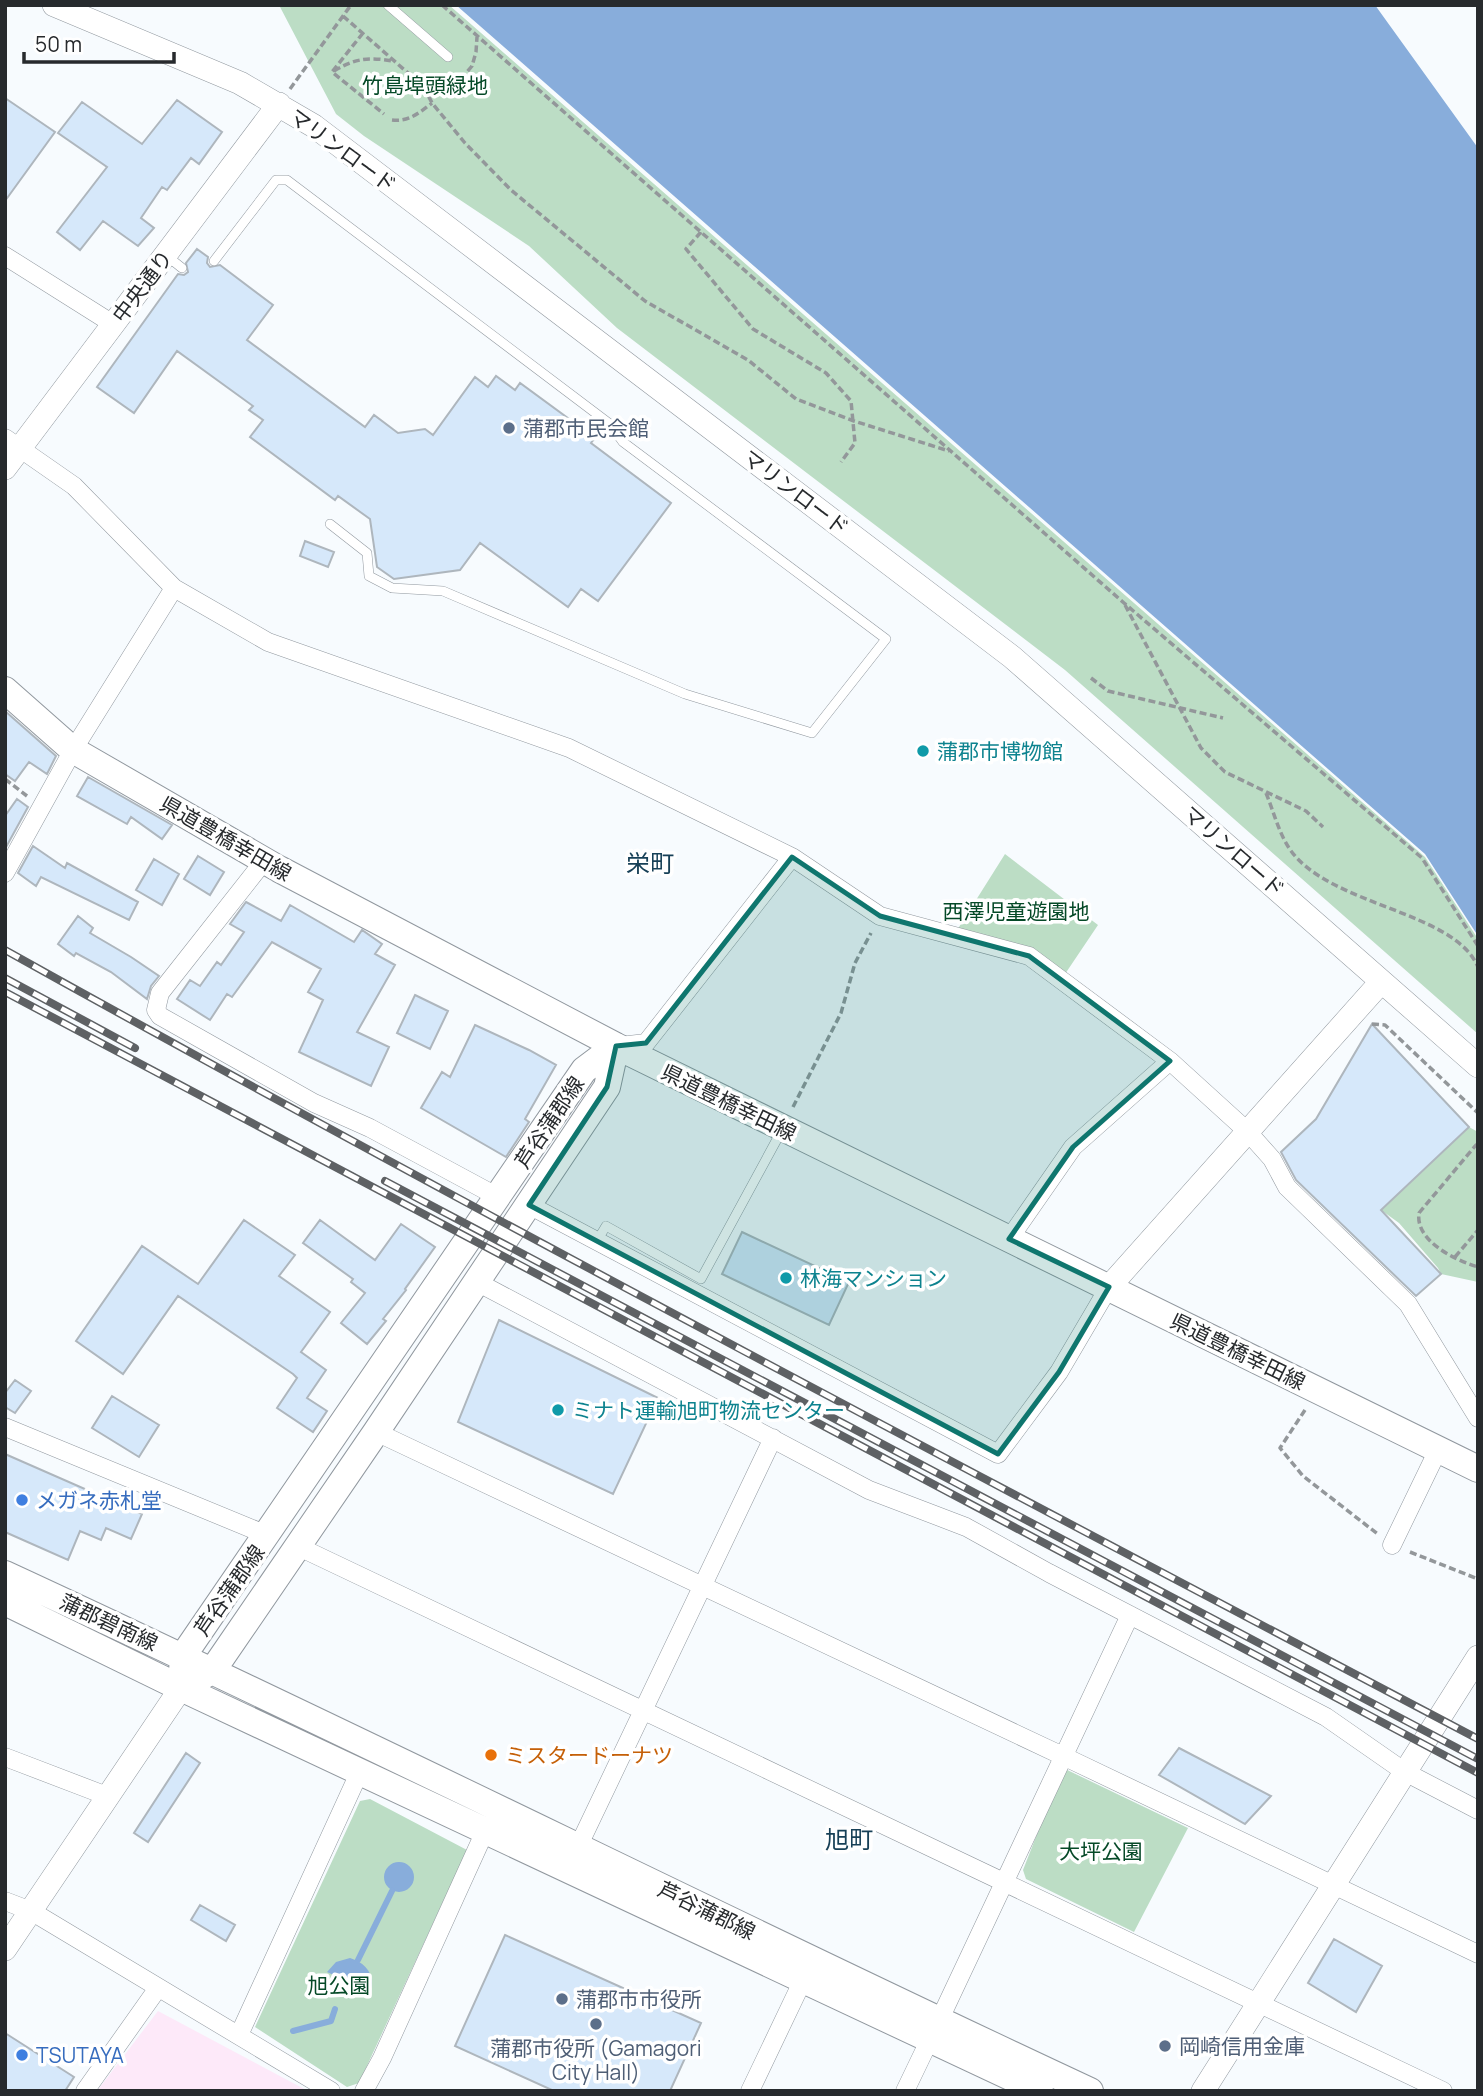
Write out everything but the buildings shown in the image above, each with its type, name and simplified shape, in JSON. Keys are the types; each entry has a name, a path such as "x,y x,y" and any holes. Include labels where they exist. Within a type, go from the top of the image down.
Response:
{"main road":[{"name":"県道豊橋幸田線","path":"5,690 73,750 264,861 616,1046 1478,1469"},
{"name":"芦谷蒲郡線","path":"181,1688 183,1656 584,1070 616,1046"},
{"name":"芦谷蒲郡線","path":"181,1688 213,1670 376,1432 607,1087 616,1046"},
{"name":"蒲郡碧南線","path":"5,1573 213,1670"},
{"name":"蒲郡碧南線","path":"5,1602 181,1688"},
{"name":"芦谷蒲郡線","path":"213,1670 578,1847 935,2030 1041,2091"},
{"name":"芦谷蒲郡線","path":"181,1688 803,1980 1090,2091"}],"street":[{"name":"マリンロード","path":"54,5 240,83 314,126 1012,657 1478,1066"},
{"name":"中央通り","path":"5,468 13,443 113,324 174,261 279,104"},
{"path":"5,256 113,324"},
{"path":"13,443 74,486 174,588 268,642 569,748 792,857 880,916 1029,956 1170,1061 1247,1131 1272,1159 1287,1187 1408,1304 1478,1418"},
{"path":"5,873 73,750 174,588"},
{"path":"616,1046 646,1043 792,857"},
{"path":"264,861 160,993 156,1010 160,1016 314,1103 370,1128 498,1197"},
{"path":"529,1205 998,1454 1059,1371 1109,1287 1381,982"},
{"path":"1009,1239 1073,1147 1170,1061"},
{"path":"475,1281 869,1490 966,1527 1326,1717 1405,1772 1478,1810"},
{"path":"5,1427 267,1535"},
{"path":"376,1432 1478,1954"},
{"path":"578,1847 773,1438"},
{"path":"1392,1545 1438,1450"},
{"path":"297,1546 1443,2091"},
{"path":"905,2091 1130,1615"},
{"path":"1203,2091 1478,1657"},
{"path":"5,1949 181,1688"},
{"path":"5,1756 107,1796"},
{"path":"239,2035 360,1771"},
{"path":"364,2091 382,2058 486,1829"},
{"path":"5,1901 31,1911 331,2091"},
{"path":"750,2091 803,1980"},
{"path":"85,2091 158,1988"}],"lane":[{"path":"388,5 447,57"},
{"path":"214,261 276,180 287,180 610,424 623,442 886,639 812,733 685,694 443,591 392,588 369,576 367,553 330,524"},
{"path":"597,1242 606,1226 701,1279 783,1128"}],"path":[{"path":"279,104 351,5"},
{"path":"442,5 1124,603 1422,859 1478,946"},
{"path":"342,16 424,87 432,103 465,143 511,190 645,301 748,360 796,399 854,421 951,451"},
{"path":"332,72 363,33"},
{"path":"424,87 442,89 462,78 472,66 477,36"},
{"path":"332,72 352,60 377,59 395,62"},
{"path":"332,72 384,114"},
{"path":"392,120 416,116 432,103"},
{"path":"701,232 686,249 753,329 826,373 851,401 855,443 841,462"},
{"path":"1124,603 1201,748 1225,772 1306,811 1323,827"},
{"path":"1091,678 1108,691 1223,718"},
{"path":"5,779 43,808"},
{"path":"1266,793 1289,849 1319,878 1449,935 1473,955 1478,967"},
{"path":"783,1128 841,1013 855,963 880,916"},
{"path":"1372,1024 1385,1025 1478,1113"},
{"path":"1478,1146 1476,1145 1419,1213 1417,1223 1424,1236 1455,1257 1478,1268"},
{"path":"1455,1257 1478,1230"},
{"path":"1318,1391 1280,1448 1303,1476 1392,1545 1478,1579"}],"highlighted area":[{"path":"792,857 880,916 1029,956 1170,1061 1073,1147 1009,1239 1109,1287 1059,1372 998,1454 529,1205 607,1087 616,1046 646,1043"}],"shaded area":[{"path":"158,2011 308,2091 97,2091"}],"green space":[{"name":"竹島埠頭緑地","path":"279,5 449,5 1425,857 1478,939 1478,1034 1065,670 617,328 529,246 364,136 336,114"},
{"name":"西澤児童遊園地","path":"1005,854 1098,925 1061,980 1029,956 954,935"},
{"path":"1469,1127 1478,1132 1478,1282 1441,1274 1399,1223 1381,1210"},
{"name":"大坪公園","path":"1063,1768 1188,1828 1134,1932 1026,1879 1023,1870"},
{"name":"旭公園","path":"370,1799 467,1850 359,2083 347,2087 255,2027 360,1801"}],"water":[{"path":"456,5 1375,5 1478,148 1478,936 1425,854"},
{"path":"399,1862 410,1866 414,1877 410,1888 399,1892 388,1888 384,1877 388,1866"},
{"path":"350,1958 365,1966 371,1975 370,1992 327,1972 336,1962"}],"waterway":[{"path":"358,1960 392,1891"},
{"path":"293,2031 331,2021 335,2009"}],"railway":[{"path":"5,950 555,1250 1478,1739"},
{"path":"5,978 135,1048"},
{"path":"5,992 1478,1773"},
{"path":"385,1181 1478,1759"}],"place":[{"name":"蒲郡市民会館","path":"509,428"},
{"name":"蒲郡市博物館","path":"923,751"},
{"name":"林海マンション","path":"786,1278"},
{"name":"ミナト運輸旭町物流センター","path":"558,1410"},
{"name":"メガネ赤札堂","path":"22,1500"},
{"name":"ミスタードーナツ","path":"491,1755"},
{"name":"蒲郡市市役所","path":"562,1999"},
{"name":"蒲郡市役所 (Gamagori City Hall)","path":"596,2024"},
{"name":"岡崎信用金庫","path":"1165,2046"},
{"name":"TSUTAYA","path":"22,2055"}],"district":[{"name":"栄町","path":"650,862"},
{"name":"旭町","path":"849,1838"}]}
